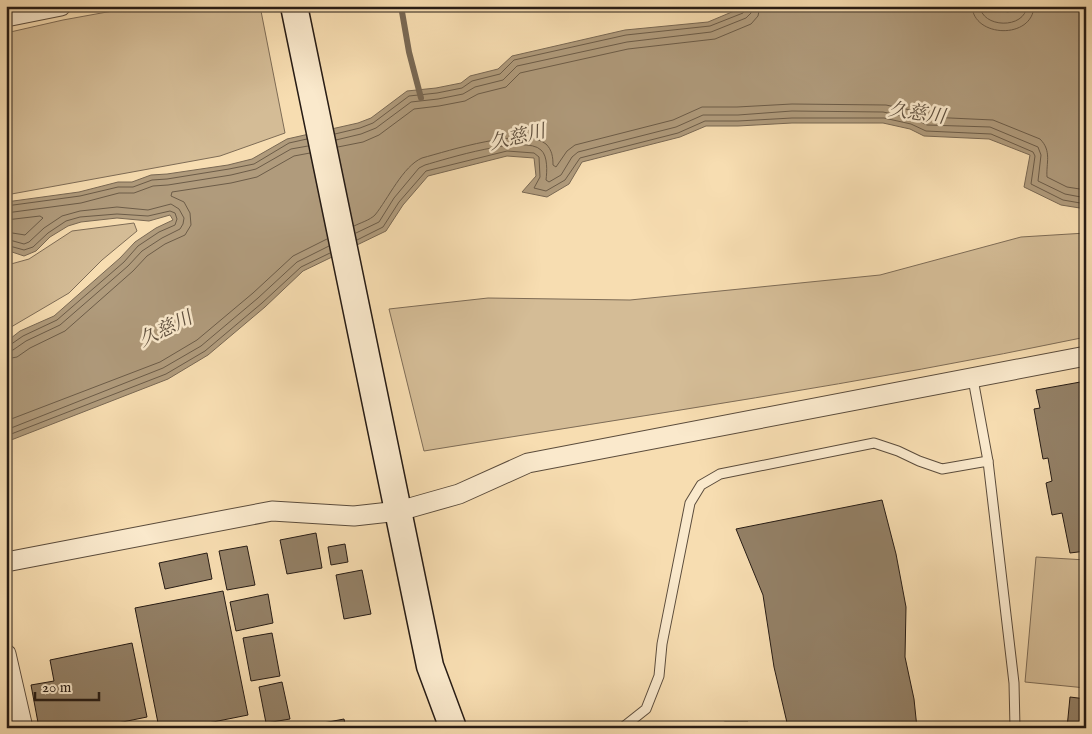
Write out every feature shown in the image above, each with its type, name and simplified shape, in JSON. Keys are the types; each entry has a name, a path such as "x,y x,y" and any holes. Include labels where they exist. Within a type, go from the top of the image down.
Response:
{"street":[{"path":"6,17 61,6"},
{"path":"294,6 430,666 453,728"},
{"path":"6,562 272,511 354,516 399,511 458,494 528,463 1086,356"},
{"path":"6,654 23,728"}],"lane":[{"path":"973,378 988,460 1014,683 1015,728"},
{"path":"622,728 646,709 659,676 662,644 690,504 701,485 720,474 874,443 942,469 988,460"}],"shaded area":[{"path":"140,6 260,6 285,133 220,156 6,195 6,33"},
{"path":"980,6 1019,6 1008,12"},
{"path":"134,223 137,231 102,260 69,293 6,330 6,261 11,264 29,259 72,231"},
{"path":"1086,233 1086,337 839,384 424,451 389,309 488,298 630,300 880,275 1021,237"},
{"path":"1036,557 1086,560 1086,688 1025,682"}],"water":[{"name":"久慈川","path":"746,6 980,6 1008,12 1019,6 1086,6 1086,209 1061,205 1024,187 1030,155 989,139 924,136 910,129 883,123 792,123 706,126 680,137 582,162 569,184 547,197 522,192 536,176 534,158 507,156 428,176 403,205 386,231 303,271 265,307 208,355 168,379 6,442 6,342 20,331 54,316 120,258 135,242 156,228 173,220 170,215 149,221 117,218 81,222 68,226 50,237 36,251 24,256 6,250 6,202 79,192 118,182 132,182 151,175 228,165 252,159 287,139 358,123 371,118 407,91 461,83 470,76 498,69 512,56 625,30 708,22"}],"building":[{"path":"1086,381 1086,551 1070,553 1062,513 1052,515 1046,483 1052,481 1048,458 1043,459 1034,409 1040,408 1036,390"},
{"path":"882,500 896,554 906,607 905,657 914,699 917,728 787,728 774,667 763,595 736,529"},
{"path":"316,533 322,568 287,574 280,540"},
{"path":"345,544 348,562 331,565 328,547"},
{"path":"247,546 255,585 227,590 219,551"},
{"path":"207,553 212,579 165,589 159,563"},
{"path":"362,570 371,614 344,619 336,575"},
{"path":"223,591 248,715 183,728 159,728 135,608"},
{"path":"268,594 273,623 236,631 230,602"},
{"path":"272,633 280,676 251,681 243,638"},
{"path":"132,643 147,717 93,728 39,728 31,685 54,681 50,660"},
{"path":"282,682 290,719 266,723 259,687"},
{"path":"1070,697 1086,699 1086,728 1067,728"},
{"path":"344,719 346,728 297,728"},
{"path":"725,722 748,722 754,728 710,728"}],"waterway":[{"path":"401,6 409,52 421,98"}]}
